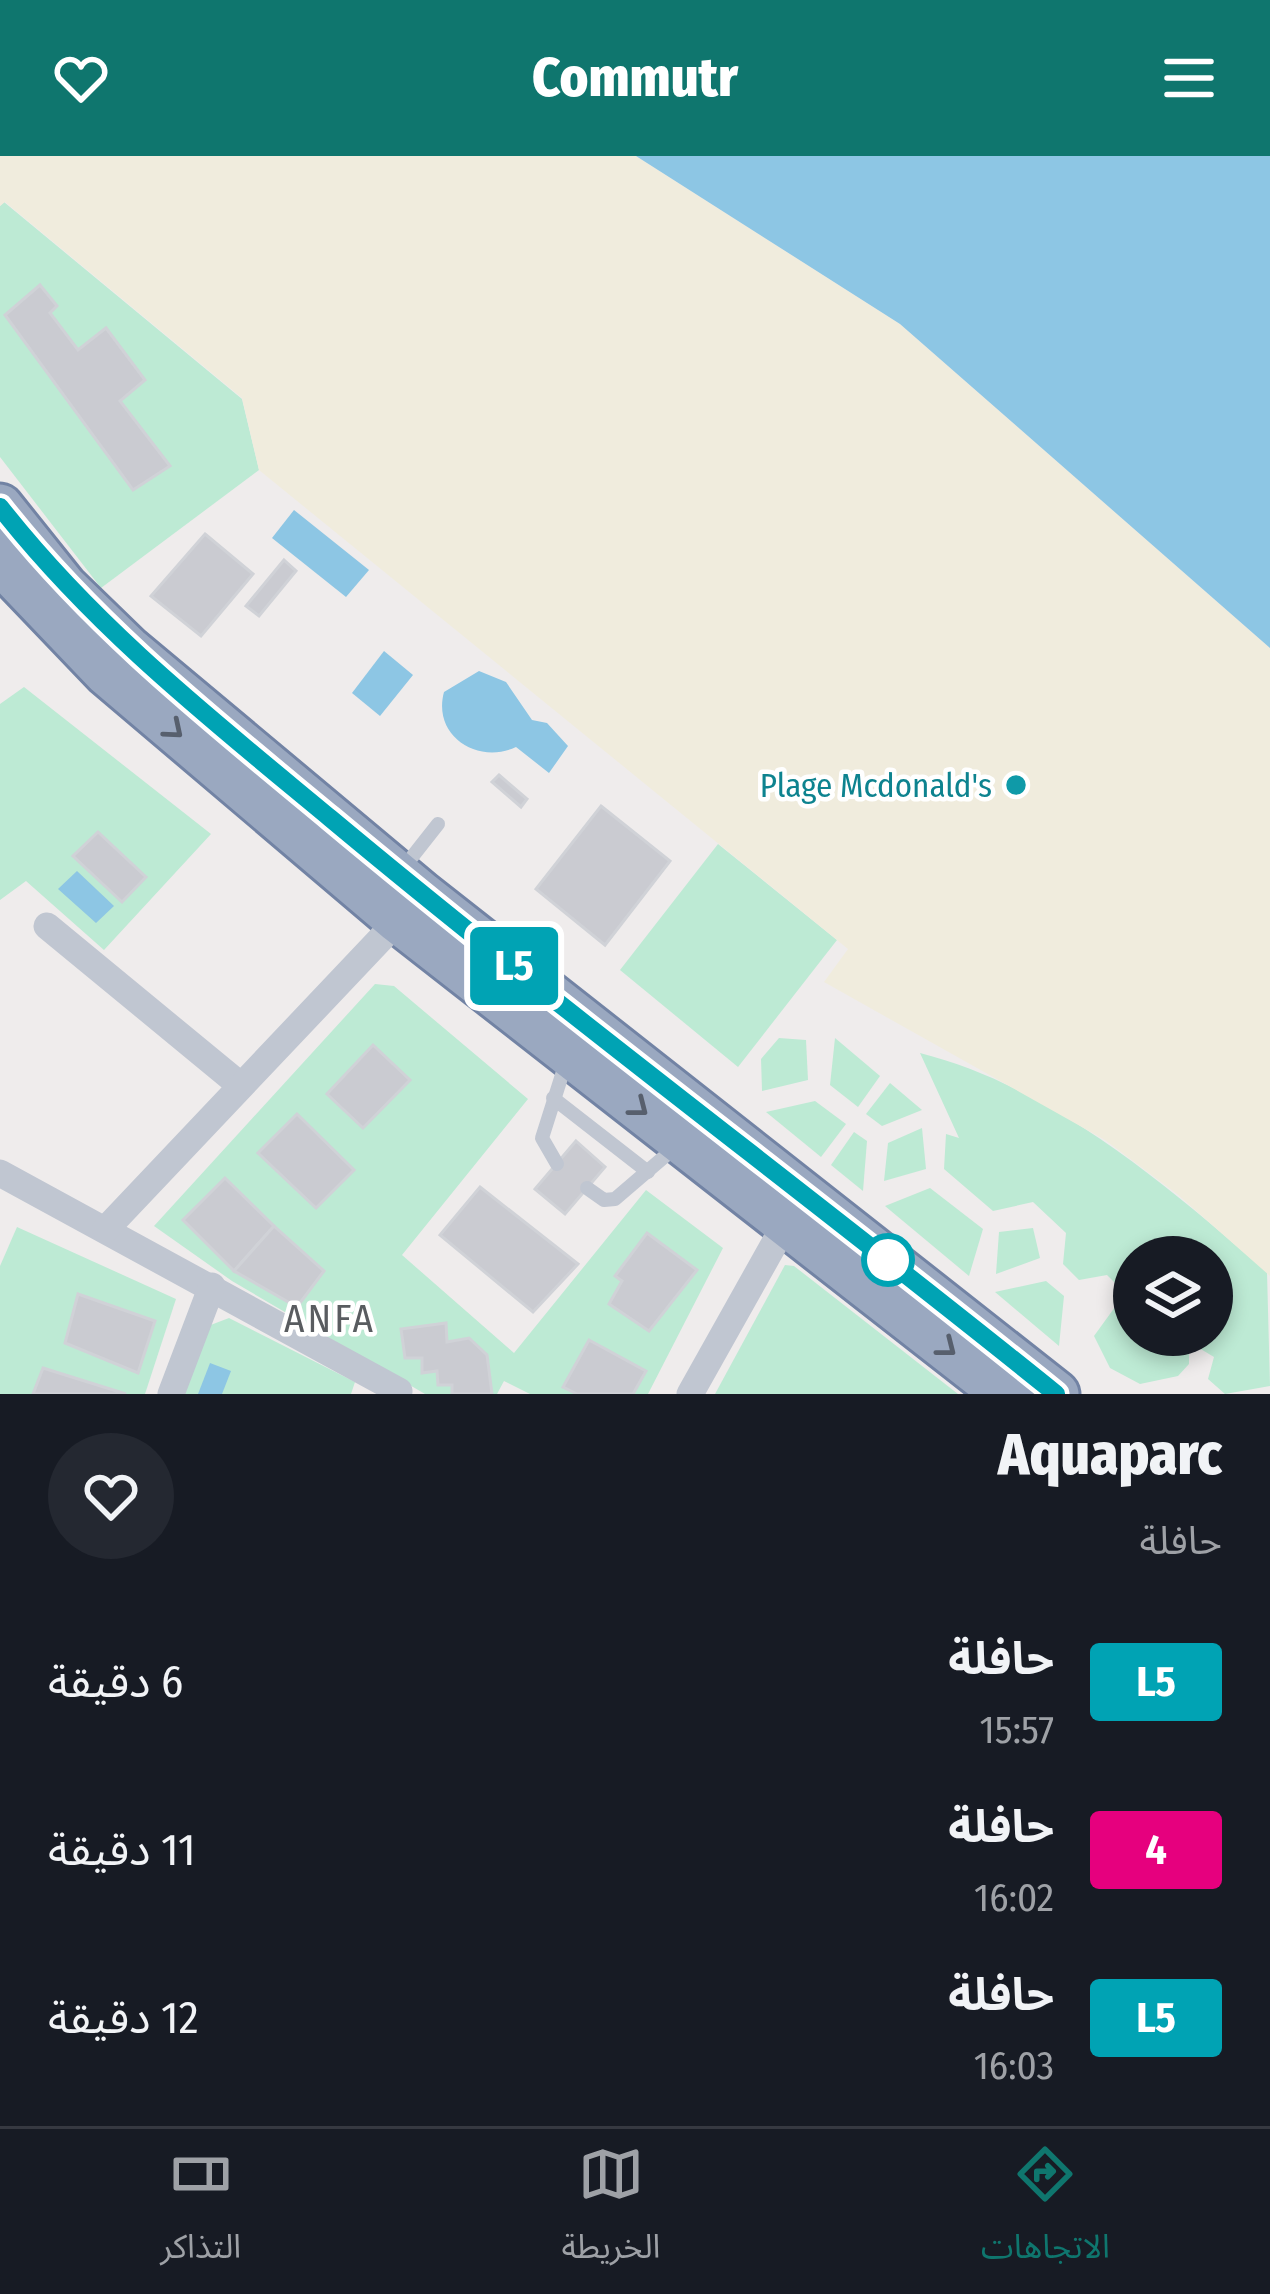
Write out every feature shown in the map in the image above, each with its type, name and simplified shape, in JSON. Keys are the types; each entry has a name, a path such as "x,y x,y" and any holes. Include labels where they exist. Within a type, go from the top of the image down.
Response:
{"highway":[{"path":"0,507 92,616 406,897"},
{"path":"0,561 106,672 406,897 795,1207 1056,1394"},
{"path":"795,1207 1005,1394"}],"street":[{"path":"106,1229 406,897"},
{"path":"47,926 240,1085"},
{"path":"0,1173 399,1390"},
{"path":"691,1394 795,1207"},
{"path":"171,1394 212,1286"}],"lane":[{"path":"406,897 438,824"},
{"path":"557,1164 542,1144 553,1098 578,1038"},
{"path":"553,1098 648,1172"},
{"path":"586,1188 604,1200 615,1199 693,1127"}],"green space":[{"path":"4,202 242,399 259,470 101,588 0,457 0,206"},
{"path":"24,687 211,834 104,950 26,881 0,900 0,704"},
{"path":"718,844 837,940 738,1067 620,970"},
{"path":"375,984 394,986 528,1099 402,1255 514,1353 646,1190 723,1248 648,1394 530,1394 504,1381 497,1394 425,1394 232,1281 154,1226"},
{"path":"779,1038 806,1040 808,1080 762,1091 761,1059"},
{"path":"835,1038 880,1076 858,1107 830,1085"},
{"path":"920,1053 968,1068 1061,1114 1148,1173 1224,1236 1113,1236 1113,1281 1107,1275 1079,1280 1063,1264 1066,1233 1033,1202 993,1211 944,1169 946,1134 959,1138"},
{"path":"890,1083 922,1110 882,1126 866,1114"},
{"path":"815,1101 846,1124 821,1157 766,1112"},
{"path":"922,1128 926,1169 884,1181 888,1143"},
{"path":"854,1132 867,1141 863,1191 831,1165"},
{"path":"930,1188 983,1229 969,1276 885,1206"},
{"path":"17,1227 176,1299 145,1394 0,1394 0,1266"},
{"path":"1033,1228 1040,1258 996,1274 999,1232"},
{"path":"1233,1243 1267,1272 1270,1386 1225,1394 1208,1379 1214,1357 1233,1356"},
{"path":"785,1265 794,1266 958,1394 715,1394"},
{"path":"1046,1281 1064,1296 1059,1346 995,1292"},
{"path":"1113,1310 1113,1356 1189,1356 1189,1364 1178,1376 1140,1384 1110,1368 1094,1336"},
{"path":"229,1318 355,1382 351,1394 181,1394 208,1326"}],"sand":[{"name":"Plage Mcdonald's","path":"0,156 636,156 900,324 1270,648 1270,1276 1233,1243 1233,1236 1225,1236 1105,1140 824,982 848,949 259,470 242,398 5,202 0,206"}],"water":[{"path":"636,156 1270,156 1270,648 900,324"},
{"path":"294,510 369,570 346,597 272,538"},
{"path":"384,651 413,675 380,716 352,693"},
{"path":"479,671 506,682 532,720 547,723 568,746 549,773 516,747 502,752 473,749 451,733 442,708 444,692"},
{"path":"77,871 114,906 96,923 58,889"},
{"path":"210,1363 231,1371 222,1394 198,1394"}],"building":[{"path":"40,285 57,306 50,313 78,350 106,328 145,380 120,401 170,466 133,490 5,315"},
{"path":"205,534 253,574 201,636 151,596"},
{"path":"284,560 296,571 259,616 246,606"},
{"path":"499,775 527,799 521,807 492,782"},
{"path":"601,806 670,861 605,945 536,889"},
{"path":"98,832 146,877 122,902 73,856"},
{"path":"373,1045 410,1080 363,1128 327,1094"},
{"path":"297,1114 354,1170 316,1208 258,1153"},
{"path":"576,1141 605,1167 565,1214 535,1189"},
{"path":"225,1178 274,1226 234,1271 183,1220"},
{"path":"480,1187 578,1264 533,1312 440,1235"},
{"path":"274,1226 324,1271 297,1307 234,1271"},
{"path":"647,1233 697,1270 649,1331 609,1304 622,1281 615,1276"},
{"path":"78,1294 155,1321 138,1373 65,1343"},
{"path":"446,1323 447,1342 469,1338 487,1355 492,1394 452,1394 452,1385 438,1385 437,1371 422,1373 422,1358 405,1358 401,1329"},
{"path":"589,1340 646,1371 633,1394 577,1394 563,1387"},
{"path":"43,1368 126,1394 33,1394"}],"bus line":[{"name":"L5","path":"0,507 92,616 422,896 704,1112 1056,1394"}],"place":[{"name":"Plage Mcdonald's","path":"1016,785"}],"district":[{"name":"ANFA","path":"330,1318"}]}
